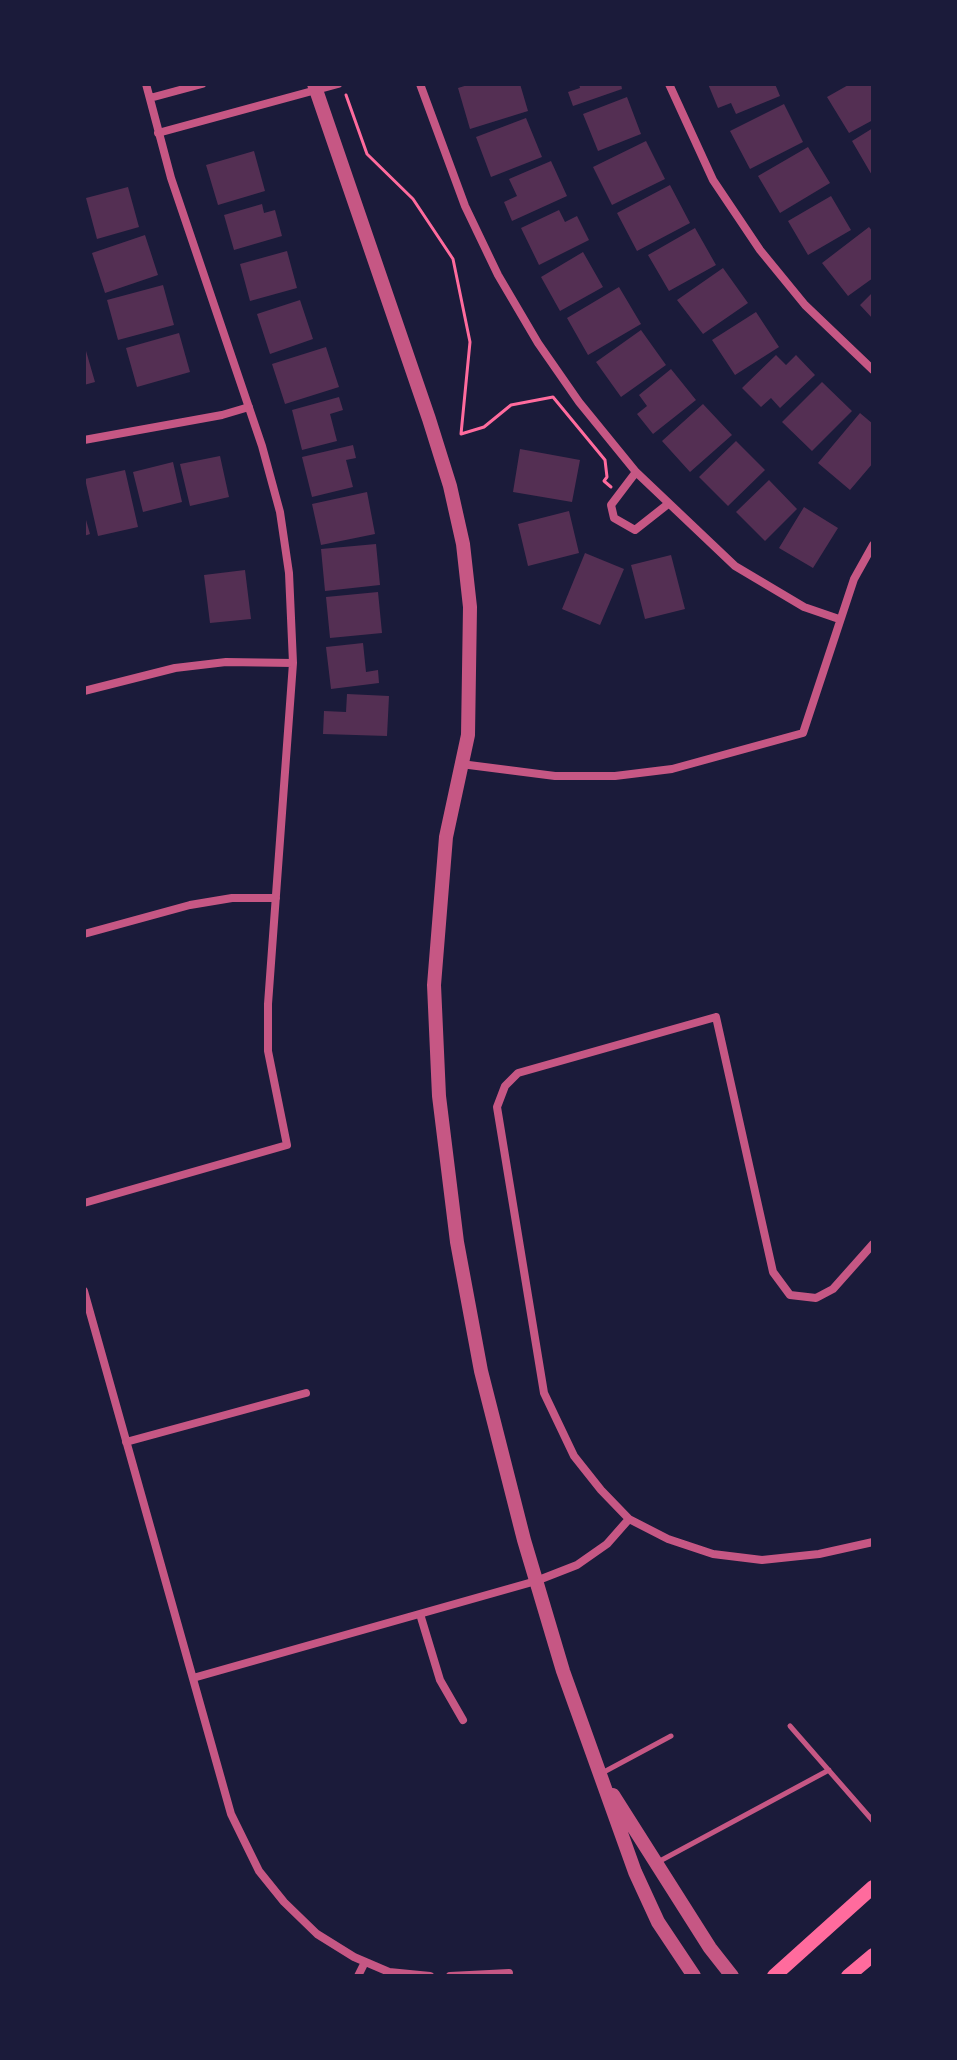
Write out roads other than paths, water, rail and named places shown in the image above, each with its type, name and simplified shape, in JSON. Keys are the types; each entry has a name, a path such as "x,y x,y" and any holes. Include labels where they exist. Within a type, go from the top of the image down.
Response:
{"main road":[{"path":"774,1976 873,1887"},
{"path":"848,1976 873,1955"}],"street":[{"path":"84,1203 287,1145 268,1051 293,663 289,573 280,512 249,407 158,133 146,84"},
{"path":"150,98 202,84"},
{"path":"158,133 315,87 340,84"},
{"path":"420,84 437,138 498,275 538,343 579,402 636,472 735,566 804,607 839,619"},
{"path":"669,84 713,180 760,250 805,305 873,370"},
{"path":"315,87 429,419 453,501 470,607 468,735 446,837 434,985 439,1096 457,1242 481,1371 563,1671 635,1872 658,1922 694,1976"},
{"path":"84,440 210,418 249,407"},
{"path":"636,472 618,491 611,505 614,518 635,530 668,504"},
{"path":"461,764 555,776 615,776 672,769 803,733 839,619 854,579 873,545"},
{"path":"84,691 175,668 226,662 293,663"},
{"path":"84,934 190,905 232,898 276,898"},
{"path":"873,1244 833,1289 816,1298 790,1295 773,1272 716,1017 518,1073 505,1086 497,1107 544,1393 574,1456 629,1519 713,1554 762,1560 819,1554 873,1542"},
{"path":"84,1291 231,1814 259,1871 284,1902 317,1934 389,1972 430,1976"},
{"path":"126,1442 306,1393"},
{"path":"193,1678 536,1581 577,1565 607,1544 629,1519"},
{"path":"420,1614 440,1680 463,1720"},
{"path":"600,1774 710,1948 732,1976"},
{"path":"358,1976 365,1962"},
{"path":"450,1976 509,1973"}],"lane":[{"path":"790,1726 873,1821"},
{"path":"600,1774 671,1736"},
{"path":"657,1862 829,1770"}]}
